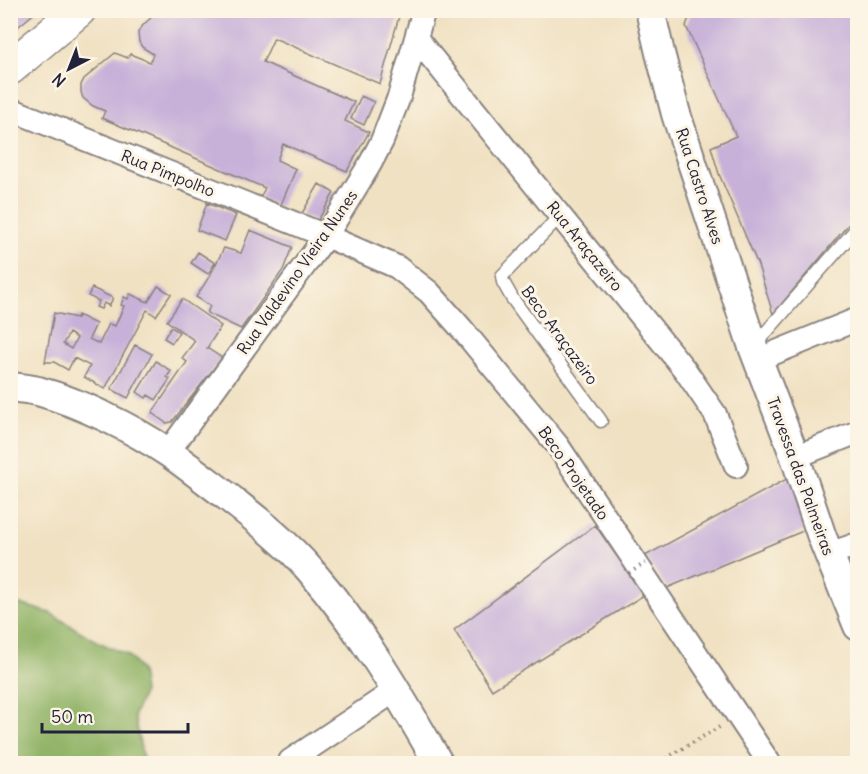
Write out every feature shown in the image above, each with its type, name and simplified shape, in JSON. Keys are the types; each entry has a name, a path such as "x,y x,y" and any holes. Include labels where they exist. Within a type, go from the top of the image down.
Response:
{"main road":[{"path":"10,68 75,13"}],"street":[{"name":"Rua Valdevino Vieira Nunes","path":"168,452 326,236 352,194 382,141 399,97 424,10"},
{"name":"Rua Castro Alves","path":"650,10 676,114 761,353"},
{"name":"Rua Araçazeiro","path":"416,38 685,370 715,414 736,466"},
{"name":"Rua Pimpolho","path":"10,109 326,236"},
{"name":"Beco Projetado","path":"326,236 398,267 429,292 461,328 558,446 770,764"},
{"path":"761,353 858,319"},
{"name":"Travessa das Palmeiras","path":"761,353 829,554 858,626"},
{"path":"10,387 36,390 108,418 168,452 274,535 308,568 356,629 396,690 439,764"},
{"path":"795,457 858,432"},
{"path":"829,554 858,544"},
{"path":"291,764 290,761 396,690"}],"lane":[{"name":"Beco Araçazeiro","path":"560,216 502,276 502,282 601,421"},
{"path":"761,353 858,227"}],"path":[{"path":"629,573 649,561"},
{"path":"656,764 738,716"}],"green space":[{"path":"20,604 50,613 96,641 128,655 141,671 144,692 134,715 144,763 11,763 11,608"}],"building":[{"path":"10,10 38,10 13,31 10,24"},
{"path":"160,10 393,10 400,13 380,84 274,38 263,62 354,102 345,121 369,132 347,171 283,144 277,160 296,169 280,207 260,198 265,188 102,118 105,111 93,106 83,98 81,85 84,79 115,53 128,58 130,54 150,62 153,54 142,47 138,32"},
{"path":"692,10 858,10 858,213 773,314 758,265 719,174 711,147 736,136 686,26"},
{"path":"361,96 374,102 364,125 351,119"},
{"path":"319,184 334,193 317,222 301,215"},
{"path":"207,203 236,215 225,241 197,230"},
{"path":"250,230 292,247 283,270 241,329 207,313 210,306 196,297 224,248 241,253"},
{"path":"198,252 215,263 208,274 191,263"},
{"path":"158,286 171,294 156,316 147,310 105,389 84,377 90,366 74,358 68,370 54,362 45,362 54,313 77,318 78,315 96,324 89,339 99,344 109,324 115,326 124,306 121,305 124,297 128,299 130,294 148,302","holes":["69,333 77,338 71,349 63,344"]},
{"path":"92,288 113,298 109,306 104,303 101,309 96,307 99,301 88,296"},
{"path":"182,299 221,326 207,348 222,358 172,422 166,423 152,413 187,362 182,358 195,341 167,321"},
{"path":"171,327 179,332 172,343 164,338"},
{"path":"135,345 152,354 128,398 111,389"},
{"path":"156,361 171,371 167,377 170,379 156,400 148,395 146,398 137,392"},
{"path":"792,476 810,528 667,588 645,556"},
{"path":"595,525 644,595 492,690 454,630"}]}
